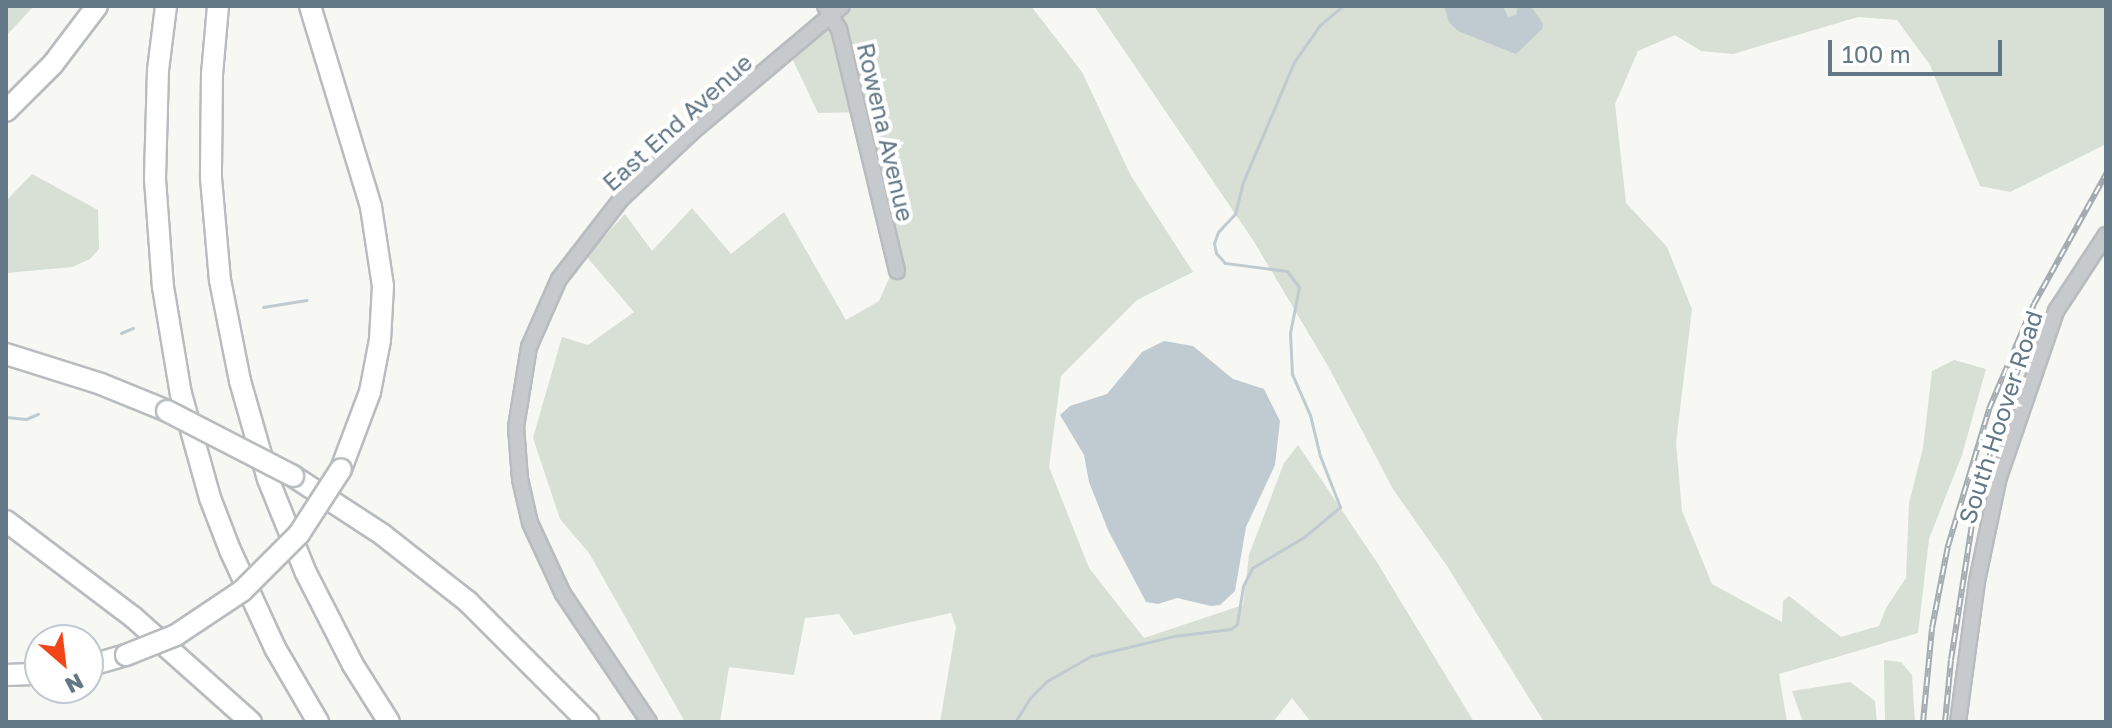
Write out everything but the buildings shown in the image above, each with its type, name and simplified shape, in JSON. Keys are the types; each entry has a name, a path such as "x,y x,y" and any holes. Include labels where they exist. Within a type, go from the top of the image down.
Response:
{"highway":[{"path":"6,111 53,64 97,6"},
{"path":"166,6 158,70 155,179 163,287 181,394 210,498 230,550 275,648 318,722"},
{"path":"218,6 212,74 211,178 220,280 240,381 268,479 306,573 353,665 389,722"},
{"path":"104,661 176,635 242,591 299,534 341,469 370,392 380,340 383,286 371,207 310,6"},
{"path":"6,354 101,384 167,411 293,476 383,535 468,602 588,722"},
{"path":"6,521 133,617 251,722"},
{"path":"133,617 233,722"}],"street":[{"name":"Rowena Avenue","path":"833,9 897,271"},
{"name":"East End Avenue","path":"649,722 563,594 530,523 520,479 516,427 529,347 559,279 621,199 665,156 833,9"},
{"name":"South Hoover Road","path":"1958,722 1977,581 1999,477 2056,311 2106,235"}],"shaded area":[{"path":"6,6 34,6 6,36"},
{"path":"853,6 1031,6 1082,72 1131,176 1193,272 1137,300 1061,376 1049,467 1089,568 1144,638 1243,605 1249,555 1284,463 1298,445 1378,564 1474,722 1311,722 1292,698 1273,722 940,722 956,627 951,613 854,635 839,614 805,618 794,675 729,667 720,722 685,722 589,553 560,519 533,438 562,337 588,345 634,312 586,256 625,214 652,251 692,208 731,254 784,212 846,320 879,301 898,258 862,112 818,113 792,58"},
{"path":"1094,6 2106,6 2106,144 2010,192 1980,186 1930,65 1897,20 1858,17 1733,54 1701,51 1675,35 1638,51 1615,104 1626,203 1667,247 1692,309 1676,443 1682,511 1712,584 1782,622 1783,601 1789,596 1841,637 1879,626 1886,608 1906,578 1909,503 1923,448 1932,371 1954,360 1986,369 1962,455 1929,539 1918,633 1779,674 1787,722 1544,722 1447,566 1393,489 1328,366 1253,240"},
{"path":"1444,6 1503,6 1508,17 1516,15 1518,6 1531,6 1543,24 1542,29 1516,54 1458,31 1449,22"},
{"path":"32,174 98,210 99,249 90,259 72,267 6,273 6,201"},
{"path":"1164,341 1193,346 1233,379 1264,389 1280,421 1275,465 1246,527 1235,591 1220,605 1211,606 1177,598 1158,604 1146,602 1108,530 1089,482 1084,455 1060,415 1070,406 1107,394 1142,352"},
{"path":"1884,660 1901,662 1912,675 1915,722 1885,722"},
{"path":"1850,682 1875,701 1877,722 1803,722 1792,691"}],"waterway":[{"path":"1015,722 1030,698 1047,681 1091,656 1174,636 1231,629 1237,624 1243,586 1252,568 1304,537 1340,507 1320,456 1310,415 1292,374 1290,333 1299,287 1287,271 1225,263 1216,253 1214,243 1218,232 1235,214 1243,182 1294,62 1320,25 1343,6"},
{"path":"263,307 306,300"},
{"path":"121,333 133,328"},
{"path":"6,417 26,419 38,414"}],"railway":[{"path":"1923,722 1932,628 1948,546 1989,409 2034,304 2106,174"},
{"path":"1945,722 1951,660 1974,512 1998,425 2025,351"}]}
